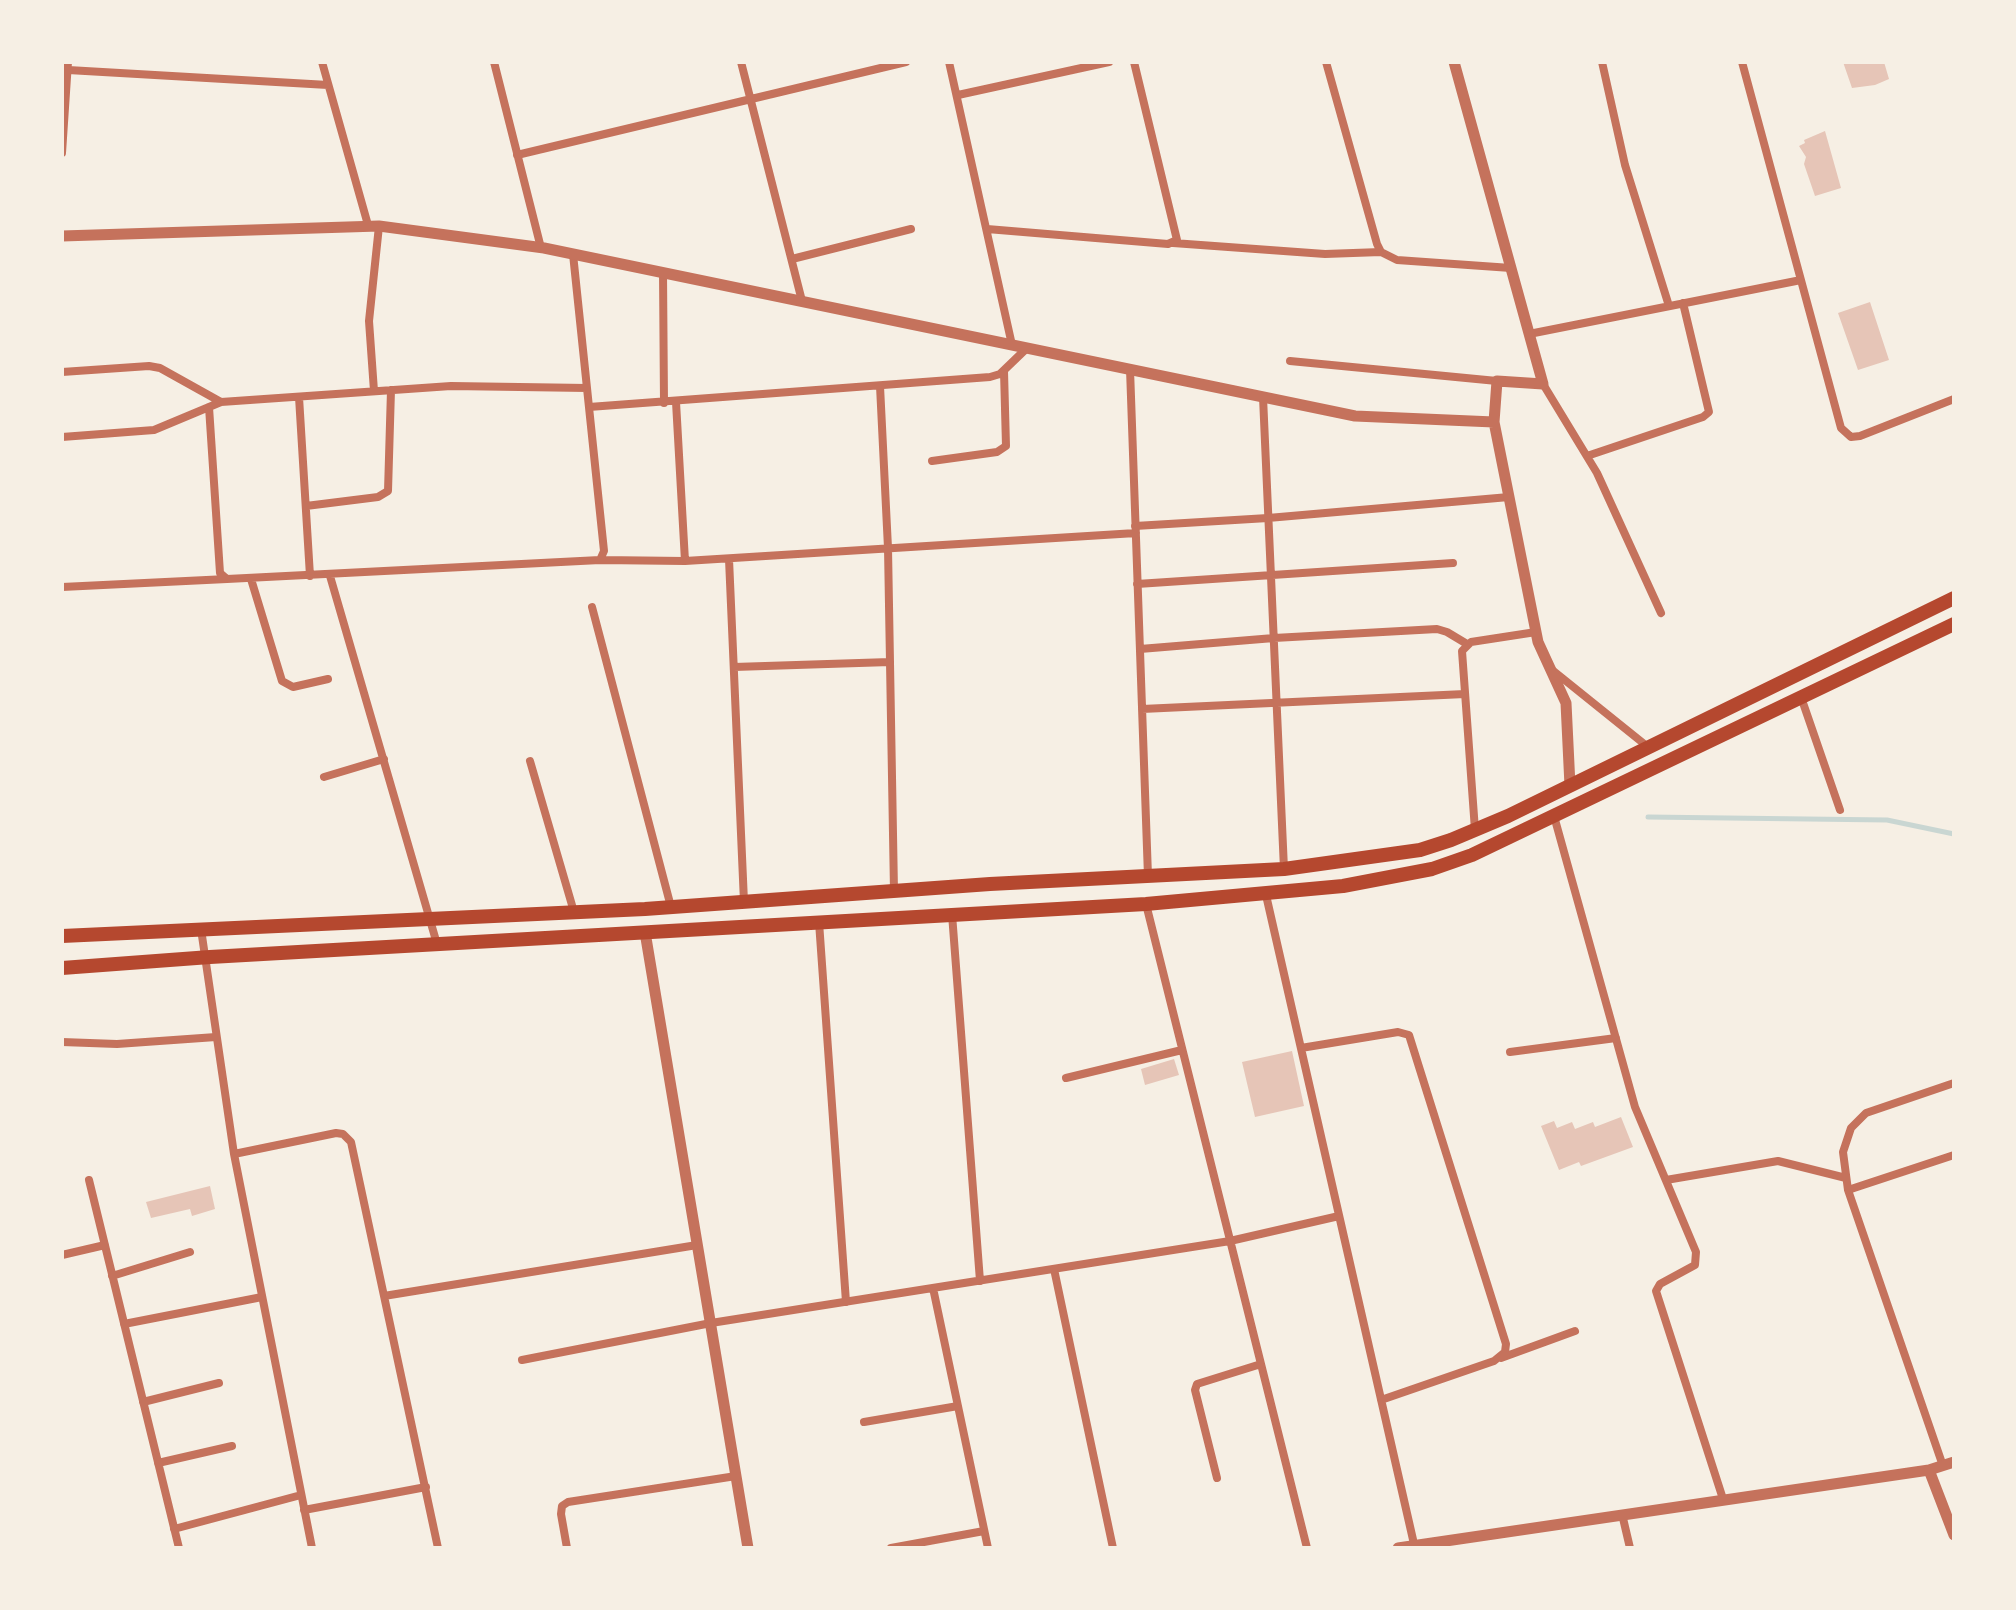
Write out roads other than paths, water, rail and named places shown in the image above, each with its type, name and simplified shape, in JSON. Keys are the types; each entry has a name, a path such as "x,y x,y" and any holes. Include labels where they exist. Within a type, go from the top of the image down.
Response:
{"main road":[{"path":"62,936 671,907 1284,869 1420,850 1475,830 1570,786 1954,598"},
{"path":"62,968 1146,904 1343,886 1432,869 1472,855 1954,624"}],"street":[{"path":"322,62 374,225 369,321 374,391"},
{"path":"494,62 541,248"},
{"path":"741,62 802,301"},
{"path":"517,155 906,62"},
{"path":"949,62 1012,345"},
{"path":"958,95 1109,62"},
{"path":"1134,62 1177,234 1173,243"},
{"path":"1326,62 1381,252"},
{"path":"1455,62 1543,384 1587,456 1661,613"},
{"path":"1602,62 1625,165 1669,306"},
{"path":"1742,62 1841,428 1851,437 1860,436 1954,399"},
{"path":"62,153 68,66 328,85"},
{"path":"62,236 374,225 573,254 1355,416 1494,422"},
{"path":"792,259 911,229"},
{"path":"987,229 1325,254 1381,252 1397,260 1511,268"},
{"path":"573,254 604,551 600,560"},
{"path":"663,273 664,403"},
{"path":"1529,334 1801,280"},
{"path":"1587,456 1703,417 1709,412 1683,303"},
{"path":"589,407 990,377 1004,371 1027,348"},
{"path":"1290,361 1543,384"},
{"path":"62,372 149,366 160,368 221,402"},
{"path":"1130,369 1148,876"},
{"path":"932,461 997,452 1006,446 1004,371"},
{"path":"1497,381 1494,422 1536,632 1566,703 1570,786"},
{"path":"62,437 154,430 221,402 451,386 587,388"},
{"path":"880,386 888,548 894,891"},
{"path":"306,506 378,497 388,491 391,390"},
{"path":"299,397 310,576"},
{"path":"1263,397 1284,869"},
{"path":"676,402 685,561"},
{"path":"209,407 220,573 227,579"},
{"path":"62,587 330,576 600,560 729,559 1135,530 1509,497"},
{"path":"729,559 744,902"},
{"path":"1137,584 1453,563"},
{"path":"330,576 437,944"},
{"path":"251,579 285,685 293,687 328,679"},
{"path":"592,607 671,907"},
{"path":"1140,649 1437,629 1467,644 1536,632"},
{"path":"1467,644 1462,651 1475,830"},
{"path":"734,667 890,662"},
{"path":"1551,669 1648,747"},
{"path":"1142,709 1465,694"},
{"path":"1801,697 1840,810"},
{"path":"324,777 384,759"},
{"path":"530,761 574,912"},
{"path":"1554,816 1635,1107 1697,1260 1691,1269 1656,1287 1656,1296 1723,1499"},
{"path":"1266,895 1414,1544"},
{"path":"1146,904 1307,1548"},
{"path":"952,914 980,1281"},
{"path":"819,922 846,1302"},
{"path":"201,929 234,1154 312,1548"},
{"path":"645,932 748,1548"},
{"path":"1301,1048 1398,1032 1409,1035 1506,1344 1501,1358"},
{"path":"62,1042 117,1044 216,1037"},
{"path":"1510,1052 1616,1038"},
{"path":"1066,1078 1182,1050"},
{"path":"1398,1548 1414,1544 1471,1542 1622,1514 1929,1470 1948,1464 1848,1190 1843,1152 1845,1140 1857,1119 1866,1113 1954,1083"},
{"path":"234,1154 336,1133 348,1137 438,1548"},
{"path":"1848,1190 1954,1155"},
{"path":"1666,1180 1778,1161 1846,1178"},
{"path":"89,1180 179,1548"},
{"path":"522,1360 711,1323 1230,1241 1339,1216"},
{"path":"62,1255 105,1245"},
{"path":"384,1296 697,1245"},
{"path":"112,1276 190,1252"},
{"path":"1054,1269 1113,1548"},
{"path":"933,1288 988,1548"},
{"path":"124,1324 262,1297"},
{"path":"1381,1400 1575,1331"},
{"path":"1217,1478 1195,1390 1197,1384 1261,1364"},
{"path":"143,1402 219,1383"},
{"path":"864,1422 958,1406"},
{"path":"158,1463 232,1446"},
{"path":"1929,1470 1954,1535"},
{"path":"567,1548 561,1514 562,1506 568,1502 736,1476"},
{"path":"304,1510 426,1487"},
{"path":"174,1529 301,1495"},
{"path":"1622,1514 1630,1548"},
{"path":"891,1548 984,1531"}],"waterway":[{"path":"1648,817 1887,820 1954,834"}]}
